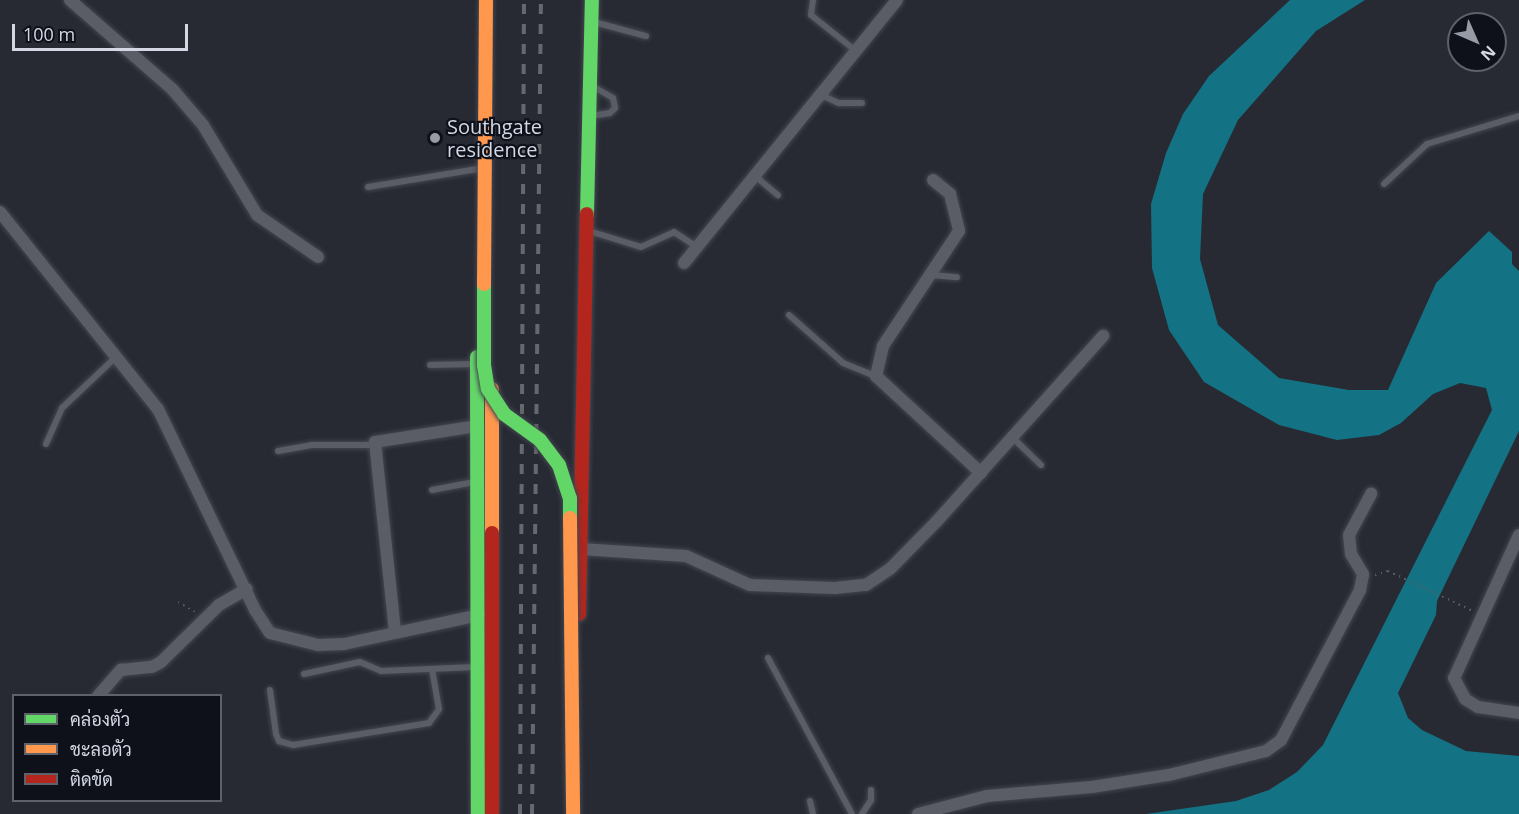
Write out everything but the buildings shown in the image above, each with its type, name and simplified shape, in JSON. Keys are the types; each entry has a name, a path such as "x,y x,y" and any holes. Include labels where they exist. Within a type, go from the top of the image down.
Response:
{"street":[{"path":"70,0 173,90 203,125 257,215 318,257"},
{"path":"478,0 479,615 485,667 492,814"},
{"path":"486,0 484,365 488,389 498,405 540,440 560,465 570,498 574,814"},
{"path":"478,814 485,667 492,0"},
{"path":"574,814 592,86 592,0"},
{"path":"684,263 897,0"},
{"path":"933,180 950,194 960,221 959,231 883,346 875,368 876,376 981,473"},
{"path":"0,212 117,356 168,427 262,622 270,633 318,645 376,640 395,632 479,615"},
{"path":"581,549 686,556 750,585 835,588 866,585 891,568 1013,438 1103,336"},
{"path":"395,632 375,442 477,426"},
{"path":"918,814 987,796 1092,787 1169,775 1266,751 1281,740 1360,590 1363,574 1351,554 1349,535 1371,494"},
{"path":"1519,535 1454,678 1457,688 1465,699 1478,706 1519,713"},
{"path":"100,694 121,670 152,667 161,662 229,597 247,589"}],"lane":[{"path":"813,0 811,15 856,52"},
{"path":"592,22 646,36"},
{"path":"591,116 610,113 615,108 613,98 592,86"},
{"path":"821,94 839,103 862,103"},
{"path":"1384,184 1427,144 1519,116"},
{"path":"368,187 478,170"},
{"path":"755,176 778,195"},
{"path":"588,231 641,248 674,232 697,247"},
{"path":"932,275 957,277"},
{"path":"789,315 843,363 876,376"},
{"path":"46,444 62,408 117,356"},
{"path":"430,365 477,364"},
{"path":"1013,438 1041,465"},
{"path":"278,451 311,445 374,445"},
{"path":"432,490 478,481"},
{"path":"768,658 852,814"},
{"path":"304,674 360,662 381,671 432,671 485,667"},
{"path":"270,690 276,734 279,741 293,745 429,723 439,709 432,671"},
{"path":"862,814 871,800 871,790"},
{"path":"810,801 813,814"}],"path":[{"path":"1360,590 1376,574 1388,571 1481,615"},
{"path":"178,602 205,618"}],"water":[{"path":"1290,0 1365,0 1316,31 1238,120 1203,194 1200,259 1218,325 1279,378 1349,390 1388,390 1436,283 1489,231 1512,252 1512,264 1519,271 1519,431 1437,601 1436,615 1398,693 1408,718 1422,730 1466,751 1519,756 1519,814 1146,814 1236,801 1269,790 1297,772 1323,745 1492,410 1486,388 1460,383 1433,394 1401,423 1379,435 1337,440 1279,425 1204,382 1169,330 1152,268 1151,204 1166,153 1183,114 1209,76"}],"railway":[{"path":"520,814 524,0"},
{"path":"532,814 541,0"}],"traffic: fast":[{"path":"587,214 592,0"},
{"path":"484,284 484,365 488,389 504,414 540,440 559,465 570,498 570,518"},
{"path":"477,357 478,814"}],"traffic: slow":[{"path":"484,284 486,0"},
{"path":"492,389 492,533"},
{"path":"570,518 573,814"}],"traffic: jam":[{"path":"579,614 587,214"},
{"path":"492,533 492,814"}],"place":[{"name":"Southgate residence","path":"435,138"}]}
